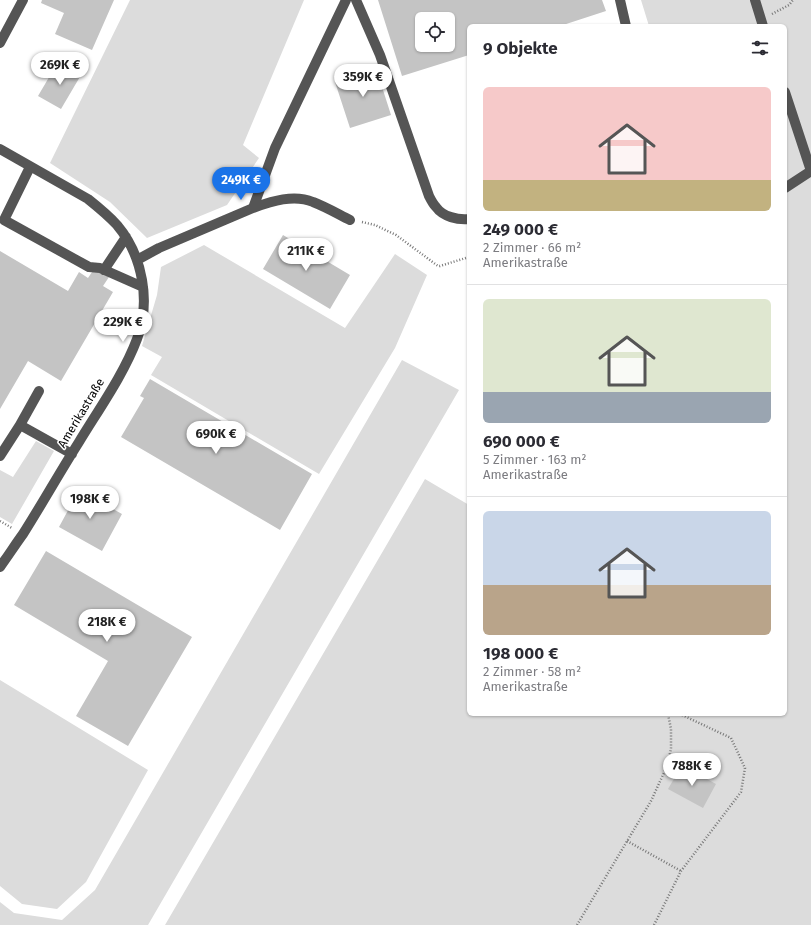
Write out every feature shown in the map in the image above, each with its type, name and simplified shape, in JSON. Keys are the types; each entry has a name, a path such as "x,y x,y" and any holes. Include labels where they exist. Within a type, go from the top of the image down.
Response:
{"street":[{"path":"0,43 23,0"},
{"path":"253,208 275,148 346,0"},
{"path":"356,0 380,55 429,196 437,209 446,215 461,220 467,219"},
{"path":"620,0 626,24"},
{"path":"755,0 762,23"},
{"path":"787,98 811,171 787,187"},
{"name":"Amerikastraße","path":"0,149 88,199 100,208 118,226 126,237 137,260 143,287 144,305 137,338 121,372 23,535 0,567"},
{"path":"30,167 4,220 89,267 100,268 143,287"},
{"path":"137,260 159,248 253,208 280,200 303,199 313,202 350,220"},
{"path":"104,270 126,237"},
{"path":"0,456 40,391"},
{"path":"20,425 72,454"}],"path":[{"path":"762,23 789,5 793,0"},
{"path":"350,220 376,225 396,235 438,266 467,258"},
{"path":"577,925 651,801 668,764 671,748 671,729 668,716"},
{"path":"654,925 680,871 741,792 745,768 731,738 684,716"},
{"path":"627,841 680,871"}],"shaded area":[{"path":"130,0 304,0 243,145 259,158 227,205 147,238 110,202 50,163"},
{"path":"641,0 811,0 811,925 165,925 425,479 467,504 467,716 787,716 787,24 648,24"},
{"path":"204,245 345,328 395,254 427,275 395,348 319,474 151,375 162,357 142,346 157,295 161,267"},
{"path":"402,360 459,390 148,925 0,925 0,902 14,913 62,920 95,890"},
{"path":"36,441 54,451 12,524 0,517 0,470 13,477"},
{"path":"0,680 148,770 86,882 57,909 22,904 0,886"}],"building":[{"path":"42,0 114,0 92,50 55,34 64,13 41,3"},
{"path":"378,0 602,0 606,11 566,24 467,24 467,56 402,76"},
{"path":"58,62 81,75 61,109 38,96"},
{"path":"376,68 391,115 350,128 335,82"},
{"path":"283,235 350,275 330,309 263,269"},
{"path":"0,251 68,291 79,272 88,278 94,269 109,277 103,286 113,292 61,381 28,361 0,409"},
{"path":"150,379 312,474 280,530 121,437 144,398 140,396"},
{"path":"79,490 122,514 102,551 59,527"},
{"path":"46,551 192,637 128,746 76,716 108,661 14,605"},
{"path":"682,765 716,784 703,808 668,789"}]}
